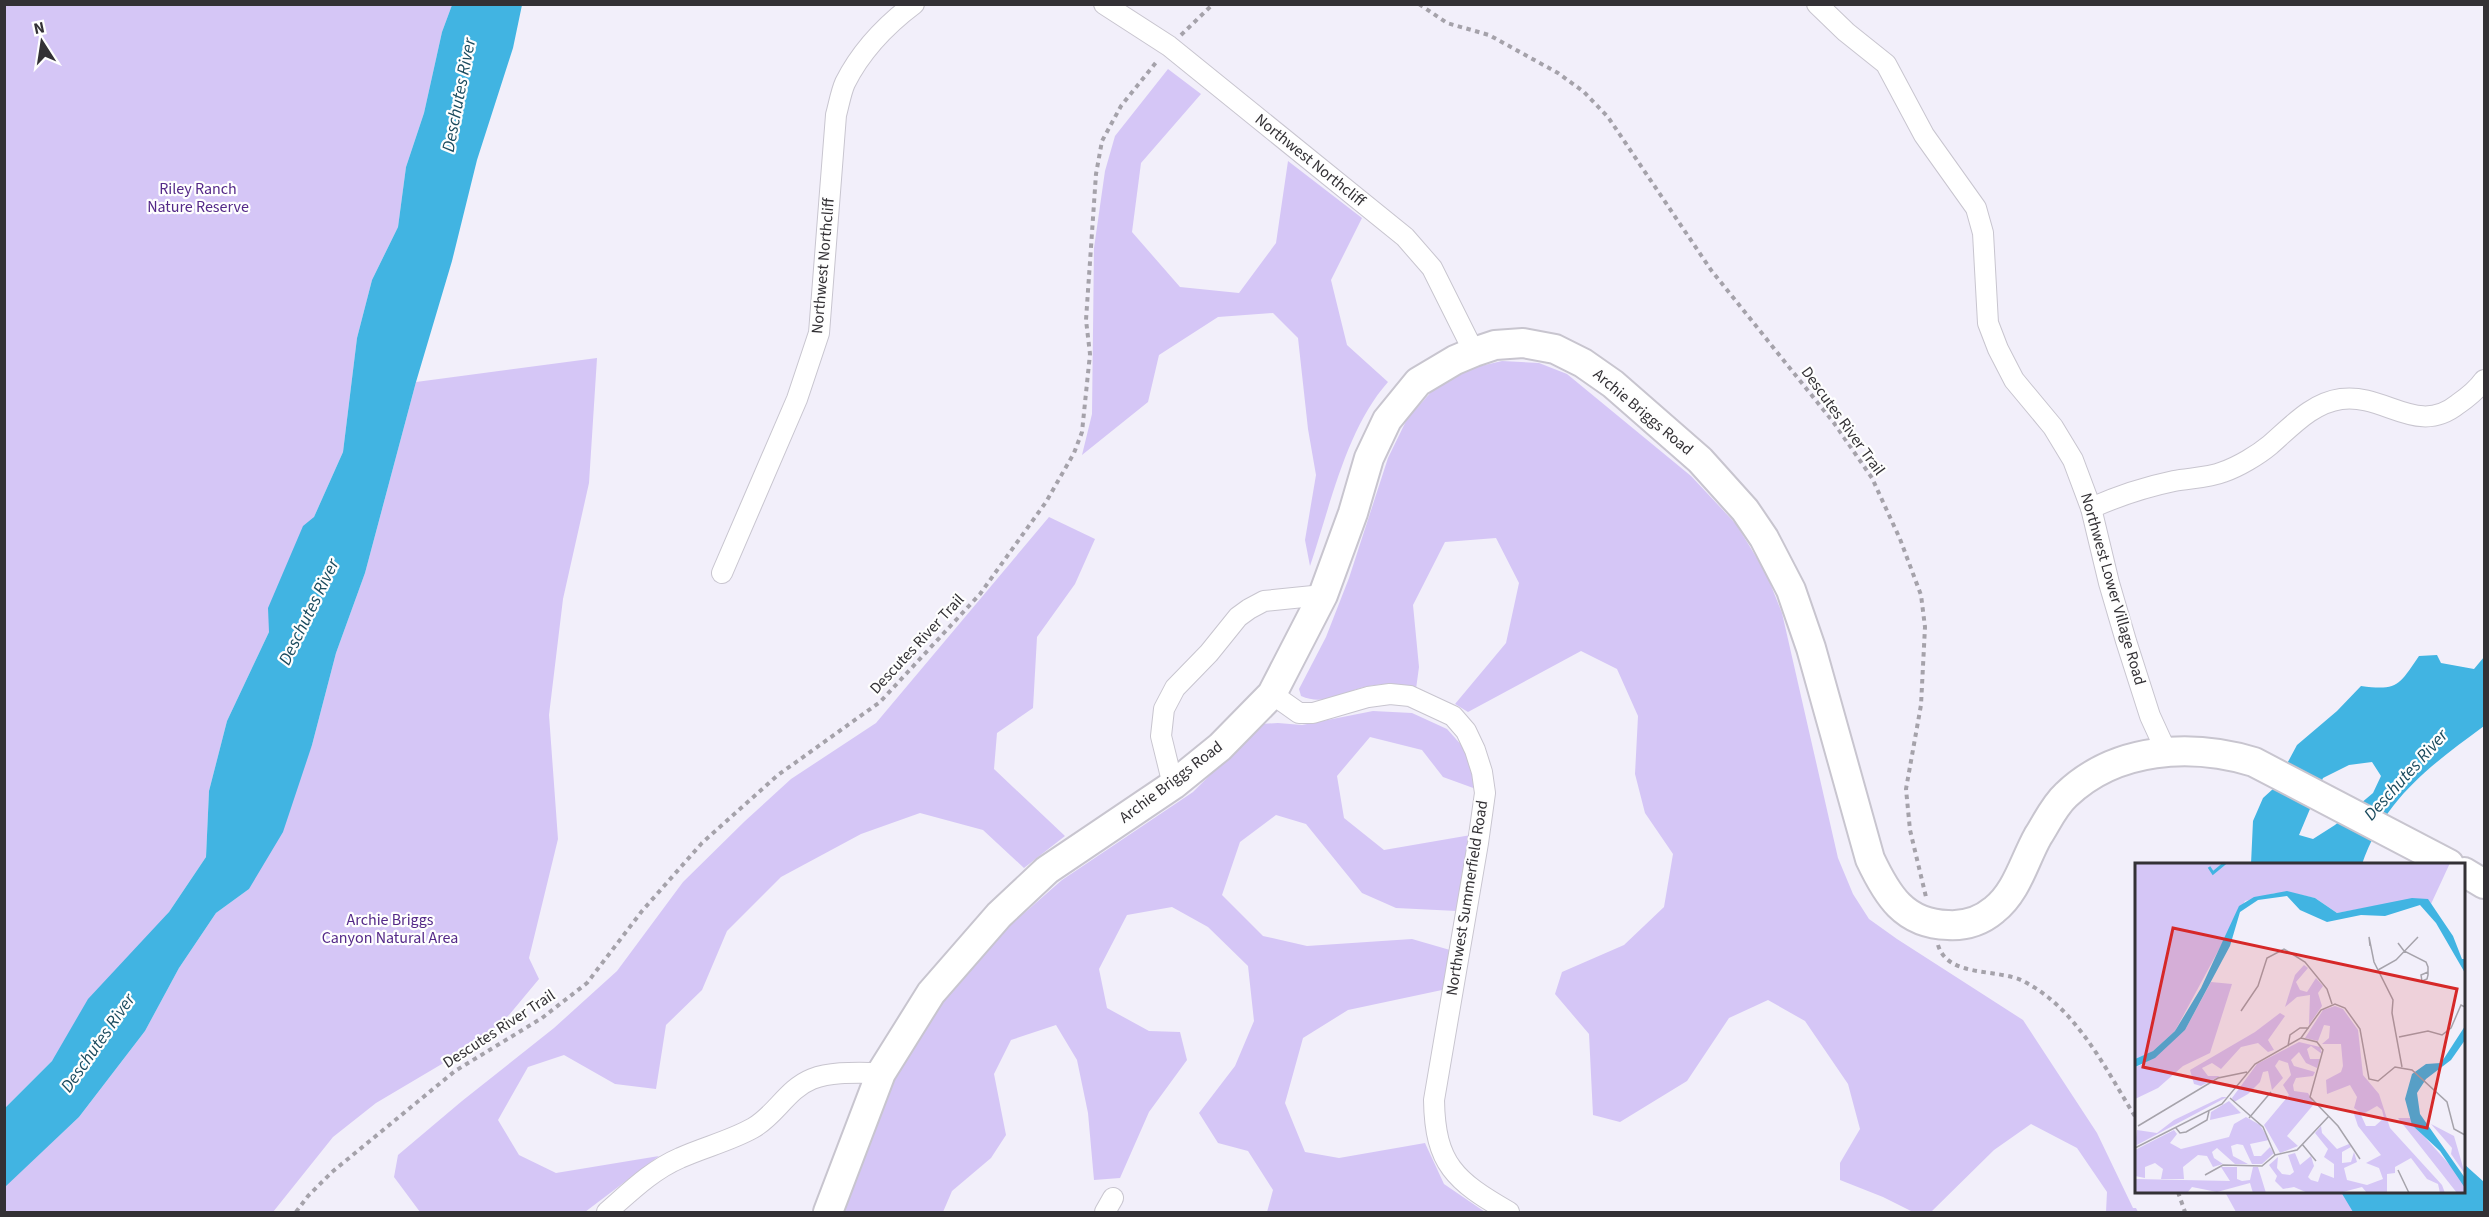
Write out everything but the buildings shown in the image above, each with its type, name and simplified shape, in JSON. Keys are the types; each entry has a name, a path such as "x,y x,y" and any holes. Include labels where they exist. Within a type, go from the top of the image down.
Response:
{"street":[{"name":"Northwest Northcliff","path":"722,573 796,399 819,333 836,115 845,84 865,52 886,27 914,4"},
{"name":"Northwest Northcliff","path":"1104,4 1169,46 1404,237 1432,268 1474,352"},
{"name":"Northwest Lower Village Road","path":"1817,4 1846,32 1886,64 1924,135 1976,208 1983,233 1988,323 2014,380 2053,427 2073,460 2091,508 2126,641 2150,716 2166,751"},
{"name":"Archie Briggs Road","path":"828,1212 881,1073 931,993 999,915 1047,870 1173,785 1220,747 1272,694 1323,595 1370,458 1387,420 1418,382 1455,360 1495,345 1523,343 1556,349 1583,363 1622,391 1700,460 1745,510 1764,538 1791,590 1811,648 1870,859 1882,884 1894,901 1910,916 1932,925 1957,925 1978,921 1995,909 2018,880 2040,833 2065,796 2078,785 2110,766 2166,751 2197,750 2228,754 2254,762 2447,863"},
{"path":"2091,508 2126,493 2222,473 2268,447 2298,420 2324,402 2344,399 2364,400 2412,416 2432,417 2448,412 2478,389 2484,380"},
{"path":"1173,785 1161,736 1164,709 1175,688 1209,653 1238,617 1249,609 1264,601 1323,595"},
{"name":"Northwest Summerfield Road","path":"1272,694 1299,713 1313,713 1390,694 1410,696 1454,716 1466,731 1482,772 1485,794 1434,1100 1434,1124 1439,1147 1451,1169 1474,1192 1509,1212"},
{"path":"2465,873 2484,884"},
{"path":"607,1212 660,1169 678,1159 751,1129 764,1121 795,1088 813,1079 833,1074 881,1073"}],"path":[{"name":"Descutes River Trail","path":"296,1212 332,1172 455,1071 542,1018 587,983 642,911 702,843 778,774 880,702 980,594 1046,502 1074,453 1082,432 1090,354 1086,320 1096,174 1102,141 1121,106 1169,46 1213,4"},
{"name":"Descutes River Trail","path":"1419,4 1447,23 1489,35 1558,73 1584,92 1608,117 1711,270 1834,423 1872,478 1900,539 1921,595 1924,616 1921,705 1906,789 1910,830 1932,925 1942,956 1954,965 2022,980 2050,999 2074,1021 2135,1117"},
{"path":"2179,1193 2185,1212"}],"green space":[{"name":"Riley Ranch Nature Reserve","path":"5,5 452,5 442,32 424,113 406,167 398,227 372,280 357,338 343,452 314,517 269,632 227,721 209,791 206,857 169,912 52,1061 5,1108"},
{"path":"1168,69 1201,94 1141,163 1132,232 1180,287 1239,293 1276,243 1288,161 1362,218 1331,280 1347,345 1388,382 1373,401 1350,445 1310,566 1305,540 1316,475 1308,429 1298,338 1273,313 1218,317 1159,355 1148,402 1082,455 1092,414 1094,248 1105,171 1115,136"},
{"name":"Archie Briggs Canyon Natural Area","path":"597,358 589,483 563,599 549,715 558,839 529,958 539,979 509,1015 479,1042 376,1103 333,1137 273,1212 5,1212 4,1187 79,1117 145,1031 179,968 216,913 249,889 312,745 336,653 365,573 416,382"},
{"path":"1502,361 1539,363 1567,374 1691,476 1736,524 1766,573 1782,613 1838,858 1853,894 1869,919 2023,1020 2097,1133 2133,1208 2136,1208 2138,1212 2106,1212 2107,1192 2077,1148 2031,1124 1994,1150 1931,1212 1913,1212 1840,1180 1840,1163 1860,1129 1848,1084 1805,1021 1768,1000 1729,1018 1687,1081 1620,1122 1593,1115 1589,1034 1555,994 1562,972 1624,945 1664,907 1673,854 1645,813 1635,774 1638,716 1617,669 1581,651 1468,712 1455,704 1506,643 1519,583 1496,538 1445,542 1413,605 1419,667 1416,689 1375,685 1319,700 1301,696 1299,689 1326,637 1349,578 1388,458 1407,419 1432,391 1472,368"},
{"path":"1049,517 1095,539 1075,584 1037,637 1033,708 997,733 994,769 1065,836 1024,868 983,830 920,813 861,834 781,877 727,931 702,990 666,1025 656,1089 615,1084 564,1055 528,1067 498,1120 519,1155 556,1173 659,1156 585,1212 420,1212 394,1177 398,1155 554,1028 617,971 683,882 791,779 876,723"},
{"path":"1373,711 1412,713 1447,729 1464,748 1476,774 1476,789 1443,777 1422,750 1370,737 1337,776 1344,818 1384,850 1471,835 1457,911 1396,908 1362,893 1306,824 1276,815 1240,842 1222,895 1263,936 1307,946 1412,939 1450,950 1442,990 1348,1010 1303,1038 1285,1103 1305,1152 1339,1158 1425,1143 1444,1184 1485,1212 1267,1212 1273,1190 1248,1151 1218,1143 1199,1113 1235,1066 1254,1021 1248,966 1208,927 1172,907 1127,915 1099,969 1107,1008 1149,1031 1180,1032 1187,1060 1149,1112 1120,1178 1094,1180 1088,1113 1077,1060 1056,1025 1011,1040 994,1074 1006,1135 991,1158 952,1191 943,1212 837,1212 900,1062 949,990 1006,929 1062,880 1193,792 1261,724 1302,725"},
{"path":"2226,1193 2377,1193 2391,1212 2236,1212"}],"water":[{"name":"Deschutes River","path":"452,5 522,5 513,48 477,160 452,261 416,382 365,573 336,653 312,745 283,832 249,889 216,913 179,968 145,1031 79,1117 5,1187 5,1108 52,1061 88,999 169,912 206,857 209,791 227,721 269,632 268,608 303,526 314,517 343,452 357,338 372,280 398,227 406,167 424,113 442,32"},
{"name":"Deschutes River","path":"2437,655 2441,663 2474,669 2484,657 2484,726 2445,755 2411,785 2383,820 2362,863 2251,863 2253,821 2263,798 2274,788 2297,745 2337,711 2361,686 2383,688 2396,684 2407,674 2419,656","holes":["2372,762 2381,776 2373,793 2335,825 2313,839 2299,835 2323,778 2349,765"]},
{"path":"2465,1165 2484,1182 2484,1212 2353,1212 2342,1193 2465,1193"}]}
